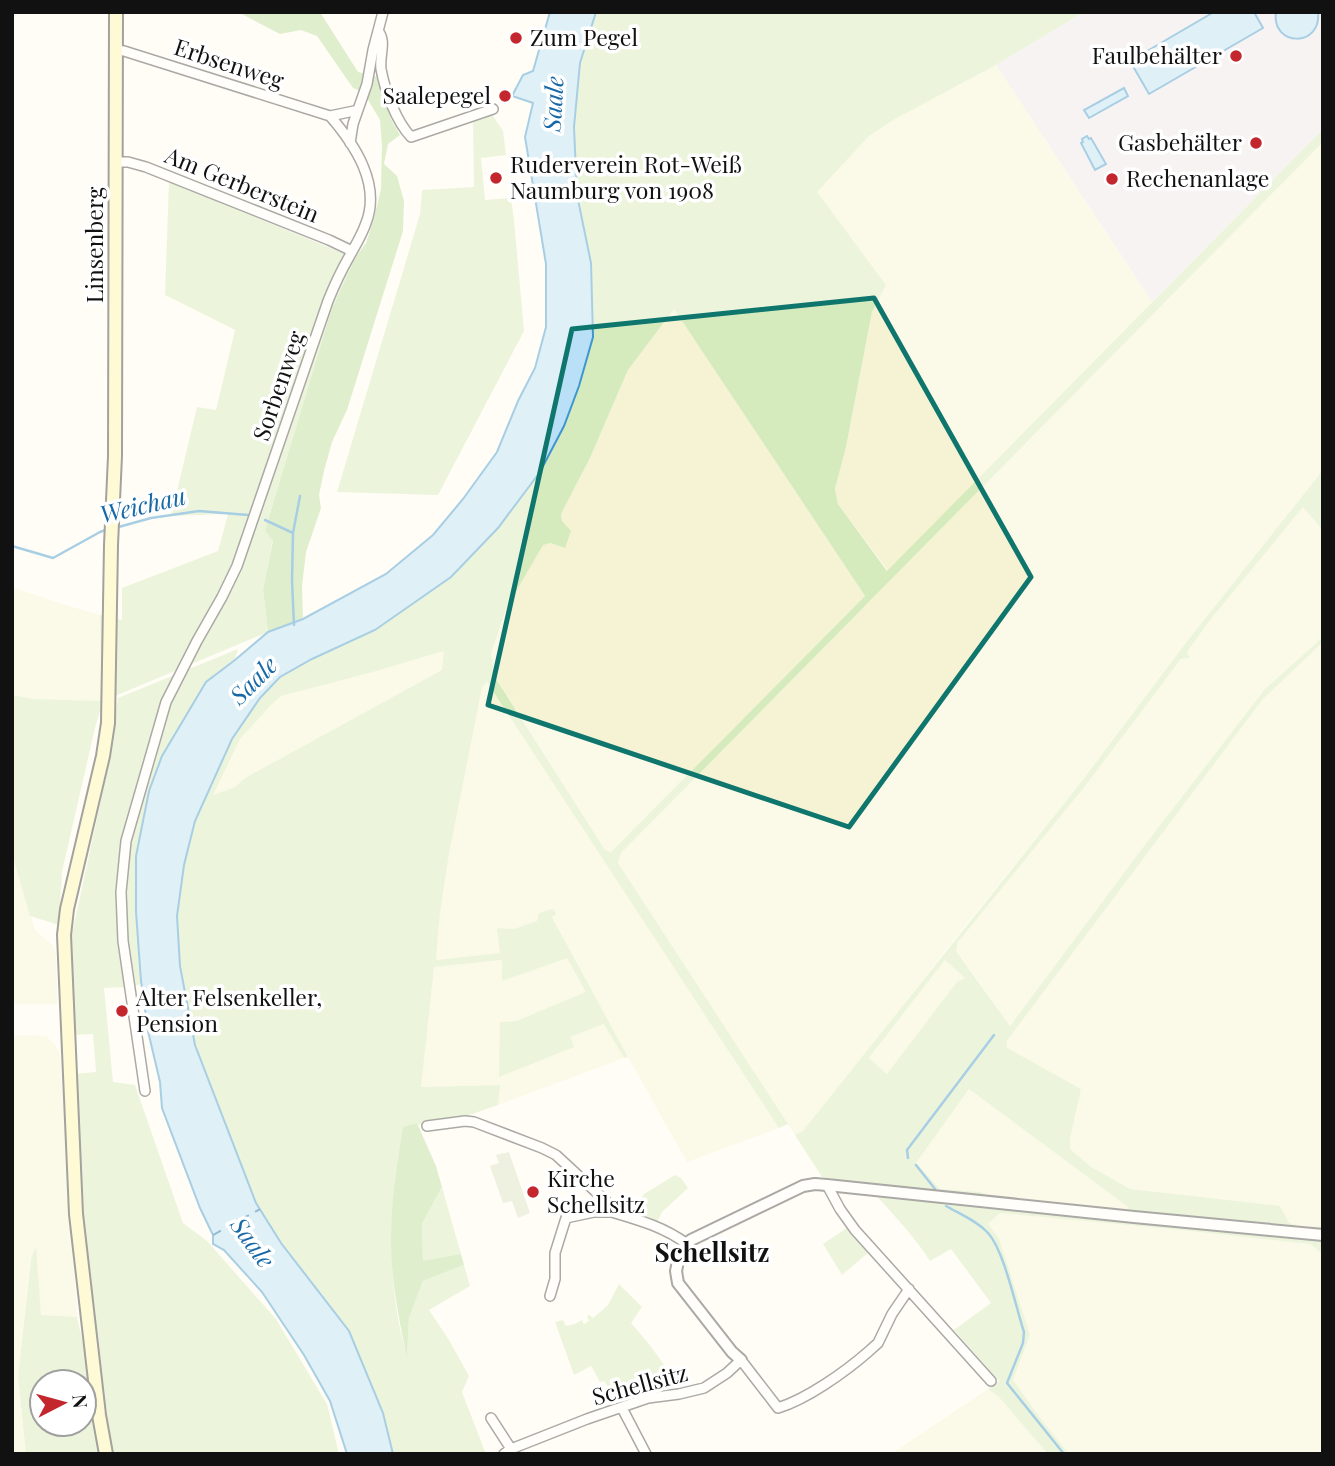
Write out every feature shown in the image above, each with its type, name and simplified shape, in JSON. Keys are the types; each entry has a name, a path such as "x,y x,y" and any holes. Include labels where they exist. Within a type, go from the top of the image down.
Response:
{"main road":[{"name":"Linsenberg","path":"106,1454 100,1422 75,1198 64,934 67,909 107,734 114,478 116,12"}],"street":[{"path":"350,143 353,124 368,85 373,50 383,12"},
{"path":"378,31 383,43 380,58 382,72 392,106 411,137 493,109"},
{"name":"Erbsenweg","path":"116,50 330,116"},
{"path":"330,116 357,112"},
{"name":"Sorbenweg","path":"145,1091 123,941 122,866 126,841 171,691 237,566 334,286 366,223 371,199 366,172 350,143 330,116"},
{"name":"Am Gerberstein","path":"116,162 132,163 164,174 352,251"},
{"path":"427,1126 474,1122 542,1148 556,1155 579,1175 608,1203 612,1212"},
{"path":"909,1289 892,1314 878,1343 869,1352 803,1398 778,1408 678,1283 676,1271 680,1252 695,1237 803,1186 816,1184 1323,1235"},
{"path":"828,1185 855,1230 991,1381"},
{"path":"550,1296 555,1279 555,1253 566,1218 594,1212 612,1212 672,1232 687,1244"},
{"name":"Schellsitz","path":"491,1418 510,1452 587,1419 648,1398 704,1388 741,1360"},
{"path":"622,1408 646,1454"}],"highlighted area":[{"path":"874,298 1031,577 849,827 488,705 572,329"}],"shaded area":[{"path":"1084,12 1323,12 1323,129 1152,302 996,65"},
{"path":"996,65 1152,302 888,571 838,504 835,489 846,447 872,312 886,285 816,192 869,136 895,119"},
{"path":"1323,142 1323,470 1185,644 1082,781 852,1071 803,1132 795,1135 618,863 621,853"},
{"path":"674,309 865,596 611,852 605,850 495,676 491,654 506,609 543,544 565,548 561,514 590,458 628,370"},
{"path":"1303,506 1323,530 1323,637 1265,689 1010,1026 956,951 958,942 1182,659 1190,658 1187,652 1210,620"},
{"path":"12,587 100,615 103,701 34,699 12,695"},
{"path":"1323,642 1323,1227 1289,1223 1280,1206 1130,1189 1070,1150 1081,1089 1006,1048 1006,1042 1262,700"},
{"path":"445,651 442,670 245,778 235,787 212,795 240,739 281,696"},
{"path":"487,682 779,1128 687,1162 552,916 514,929 498,928 500,953 436,960 449,854 470,741 482,687"},
{"path":"12,854 35,930 52,945 56,953 57,1004 12,1004"},
{"path":"567,957 587,992 516,1021 501,1022 574,1047 569,1037 605,1024 624,1058 498,1105 499,1085 420,1087 434,967 502,960 502,980"},
{"path":"945,960 965,977 888,1074 869,1059"},
{"path":"12,1035 46,1036 60,1055 77,1317 41,1315 35,1249 30,1258 18,1377 26,1454 12,1454"},
{"path":"969,1089 1128,1206 1130,1211 940,1189 916,1163"},
{"path":"1000,1213 1310,1244 1323,1254 1323,1454 1069,1454 1013,1380 1030,1335 988,1224"},
{"path":"988,1389 998,1396 1048,1454 891,1454"}],"green space":[{"path":"238,12 320,12 358,72 379,77 391,119 400,135 388,144 384,164 397,176 404,201 403,231 347,410 332,442 324,471 319,495 321,508 306,552 302,586 303,619 268,632 263,589 273,541 265,530 331,311 355,258 366,243 373,222 381,189 382,146 380,120 364,93 353,88 317,36 301,30 280,34"},
{"path":"596,12 1084,12 869,136 817,192 886,285 872,312 846,447 835,489 838,504 887,571 1323,129 1323,142 621,853 618,863 788,1124 779,1128 487,682 482,687 449,854 436,960 500,953 497,928 514,929 537,921 539,913 553,909 556,914 552,917 628,1057 624,1058 604,1024 570,1037 574,1047 499,1077 500,1022 516,1021 586,992 567,958 502,981 502,960 434,967 421,1087 500,1085 498,1105 464,1117 418,1125 417,1123 403,1128 393,1213 395,1299 407,1355 409,1318 423,1281 464,1265 470,1286 429,1310 469,1376 462,1392 486,1454 393,1454 383,1413 349,1331 281,1243 256,1203 195,1045 180,966 177,916 184,864 195,821 232,739 260,698 280,677 451,577 498,528 540,472 563,426 579,386 593,337 591,263 577,195 574,127 580,63","holes":["674,309 865,596 611,852 605,850 495,677 491,654 506,609 543,545 550,543 565,548 571,531 562,521 561,514 590,458 628,370","444,651 442,670 245,778 235,787 213,795 240,739 281,696"]},
{"path":"491,113 503,131 506,155 481,158 485,200 511,198 524,331 438,495 337,492 420,214 422,190 474,187 473,120"},
{"path":"169,182 355,258 331,311 265,530 273,540 263,589 268,632 103,701 62,872 59,925 30,916 12,854 12,695 34,699 102,701 100,615 122,620 122,588 218,551 228,514 171,516 197,407 216,410 235,330 165,295"},
{"path":"1323,470 1323,530 1303,507 1210,620 1187,652 1190,658 1181,659 1085,786 958,942 956,951 1010,1026 1265,689 1323,637 1323,642 1262,700 1006,1042 1007,1048 1081,1089 1070,1149 1090,1166 1130,1189 1280,1206 1289,1223 1323,1227 1323,1254 1310,1244 1000,1213 988,1224 999,1239 1030,1335 1013,1380 1069,1454 1048,1454 998,1396 988,1389 999,1381 954,1330 991,1303 951,1249 930,1261 908,1231 866,1184 822,1177 795,1135 803,1131 1082,781 1185,644","holes":["945,960 965,978 957,982 887,1074 869,1058","969,1089 1127,1206 1129,1211 940,1189 916,1163"]},
{"path":"238,649 235,660 206,682 136,912 142,984 104,988 113,1082 135,1085 183,1223 207,1241 276,1319 327,1404 339,1454 26,1454 18,1377 31,1258 36,1247 41,1315 77,1317 86,1357 96,1353 80,1181 74,1074 96,1072 93,1034 73,1035 72,934 104,786 118,698"},
{"path":"417,1123 442,1187 422,1224 423,1261 461,1254 464,1265 423,1281 409,1318 407,1358 394,1285 391,1226 403,1127"},
{"path":"509,1152 530,1213 518,1218 512,1201 503,1203 490,1166 499,1163 496,1155"},
{"path":"675,1175 681,1178 688,1188 662,1212 657,1222 630,1212 644,1194"},
{"path":"442,1187 461,1254 423,1262 422,1224"},
{"path":"848,1227 870,1251 842,1275 823,1244"},
{"path":"619,1284 642,1307 631,1323 673,1377 655,1386 651,1378 643,1381 627,1390 630,1397 622,1399 616,1384 608,1387 604,1381 600,1382 591,1366 574,1375 555,1322 563,1320 566,1326 582,1320 584,1324 589,1321 587,1316 593,1318 608,1305"}],"water":[{"name":"Saale","path":"550,12 596,12 580,63 574,127 577,195 591,263 593,337 564,426 540,472 498,528 451,577 375,630 280,677 260,698 232,739 195,821 184,865 177,916 180,966 195,1045 256,1203 281,1243 349,1331 383,1413 393,1454 347,1454 330,1401 304,1355 262,1292 224,1250 213,1244 213,1235 162,1108 160,1082 148,1031 141,981 136,912 136,856 149,791 162,756 206,682 268,632 303,619 386,574 433,535 497,452 535,368 546,327 546,264 525,137 533,103 512,96 523,75 533,71"},
{"path":"1214,12 1254,12 1263,28 1149,94 1130,61"},
{"path":"1276,12 1318,12 1317,24 1305,37 1288,37 1281,32 1277,24"},
{"path":"1124,88 1128,96 1089,118 1084,110"},
{"path":"1087,136 1091,138 1106,164 1095,170 1081,143"}],"waterway":[{"name":"Weichau","path":"294,625 293,533 300,496"},
{"name":"Weichau","path":"115,528 151,518 199,511 248,515"},
{"name":"Weichau","path":"265,520 293,533"},
{"name":"Weichau","path":"12,546 53,558 108,529"},
{"path":"908,1158 907,1150 994,1035"},
{"path":"916,1165 935,1189"},
{"path":"946,1206 984,1229 994,1241 1024,1332 1023,1343 1007,1383 1064,1454"}],"ferry route":[{"path":"213,1235 260,1209"}],"place":[{"name":"Zum Pegel","path":"516,38"},
{"name":"Faulbehälter","path":"1236,56"},
{"name":"Saalepegel","path":"505,96"},
{"name":"Gasbehälter","path":"1256,143"},
{"name":"Ruderverein Rot-Weiß Naumburg von 1908","path":"496,178"},
{"name":"Rechenanlage","path":"1112,179"},
{"name":"Alter Felsenkeller, Pension","path":"122,1011"},
{"name":"Kirche Schellsitz","path":"533,1192"}],"district":[{"name":"Schellsitz","path":"712,1253"}]}
